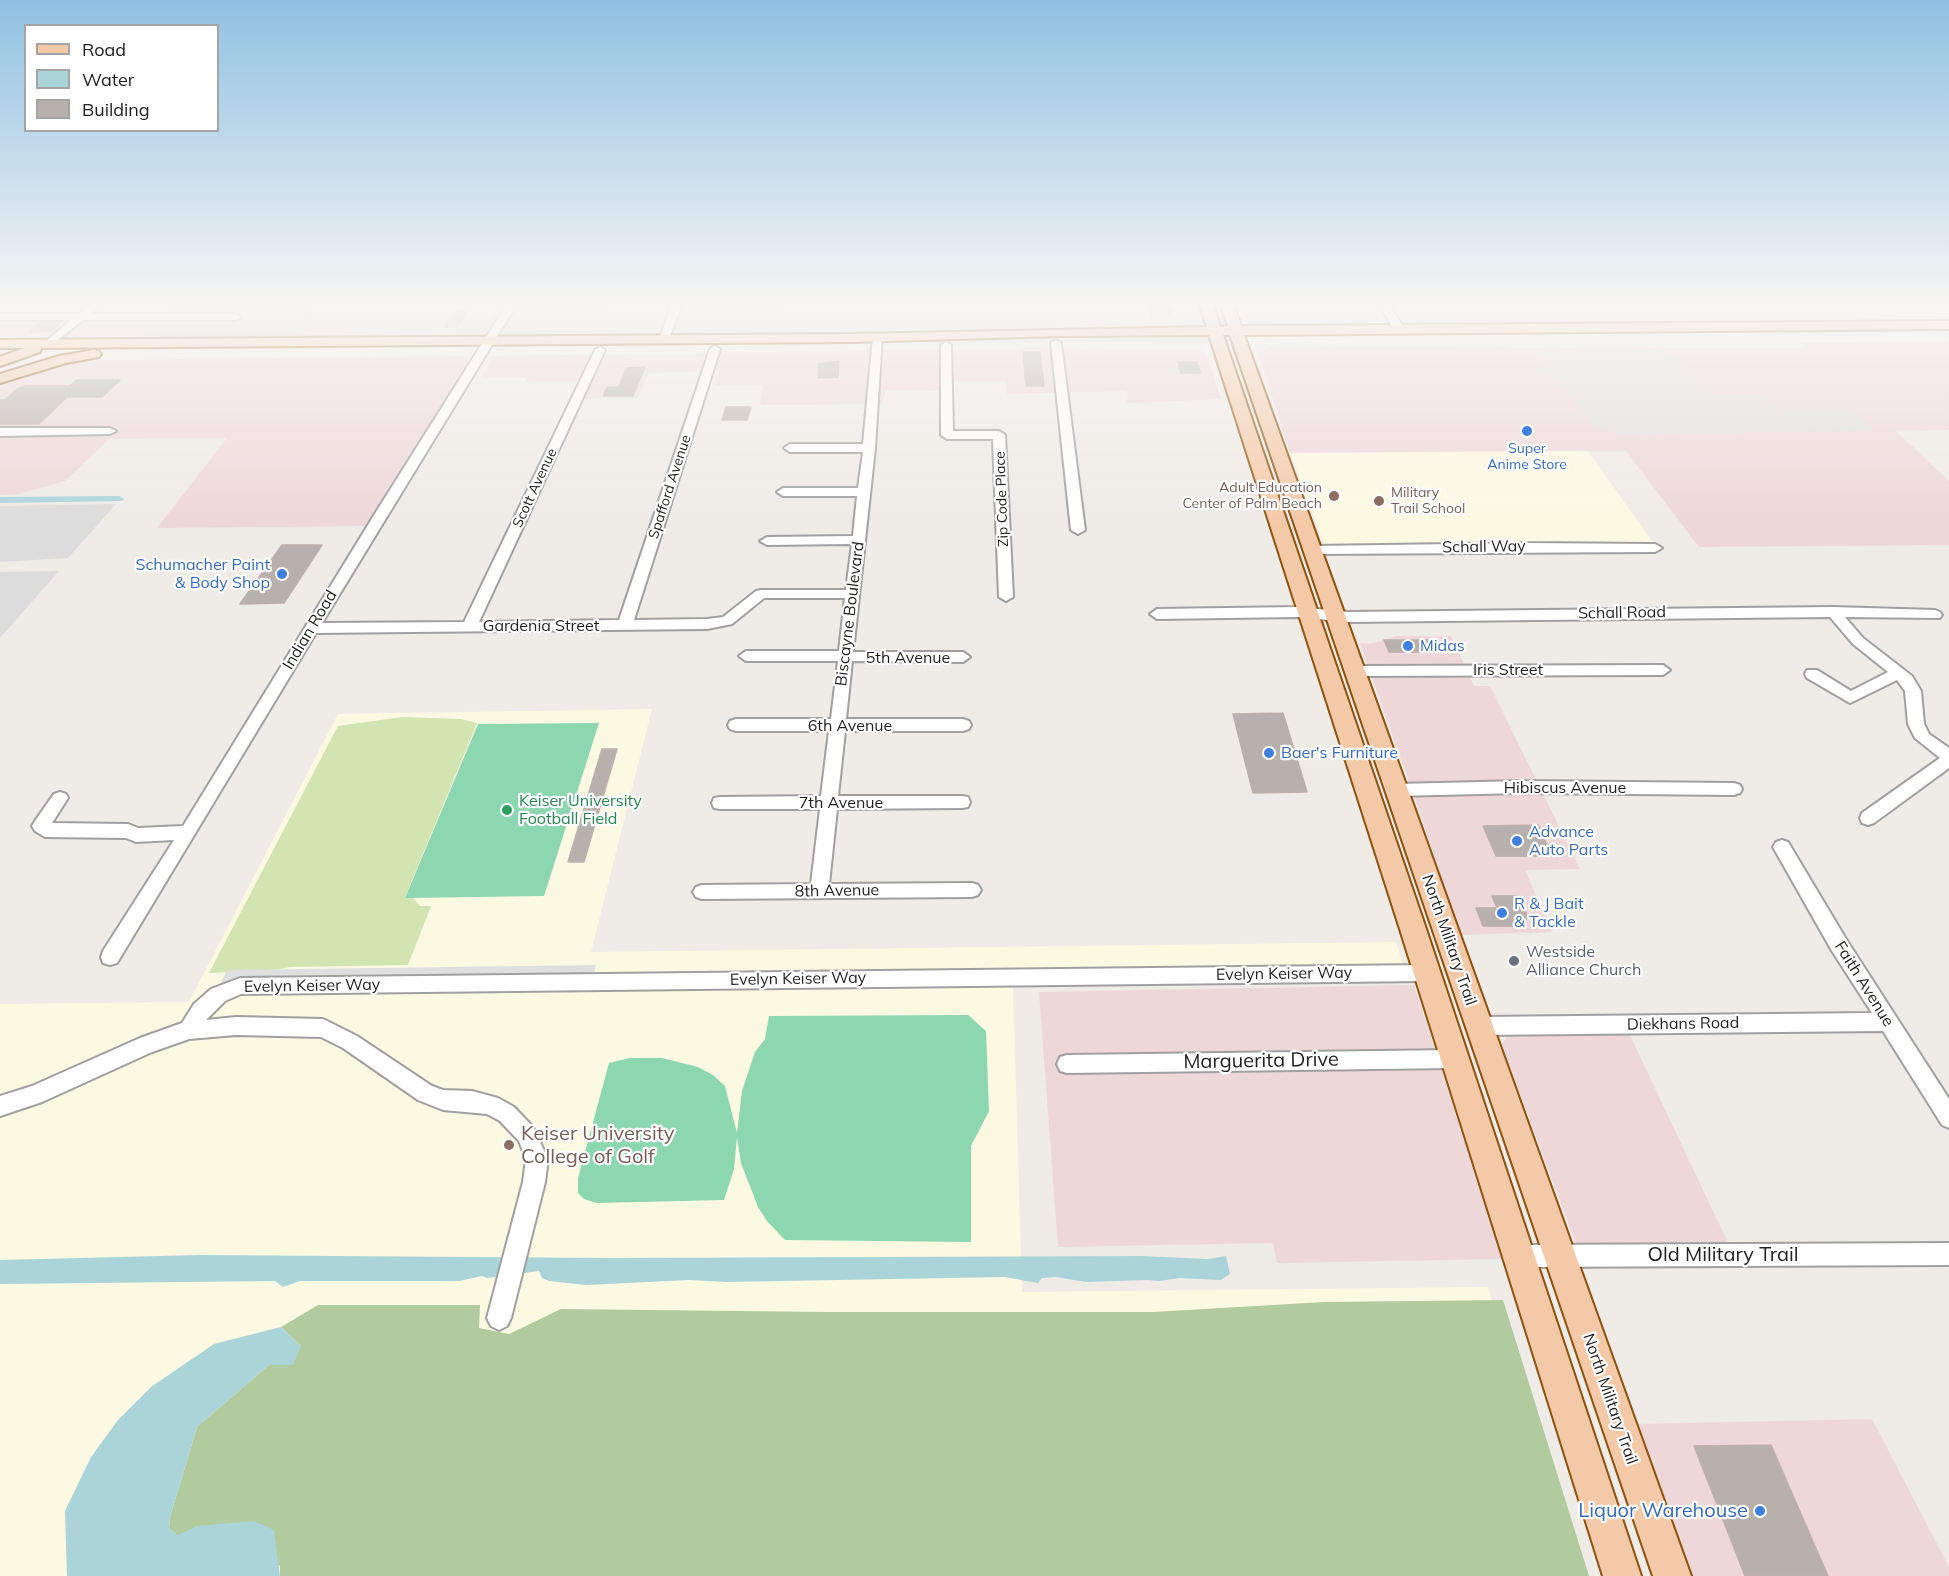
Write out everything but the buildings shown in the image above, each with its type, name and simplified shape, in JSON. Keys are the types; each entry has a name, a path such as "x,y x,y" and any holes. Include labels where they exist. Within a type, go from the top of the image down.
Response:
{"main road":[{"name":"North Military Trail","path":"1238,378 1276,515 1622,1576"},
{"name":"North Military Trail","path":"1243,378 1308,540 1672,1576"},
{"path":"1276,515 1308,540"},
{"path":"1359,766 1396,790"},
{"path":"1429,981 1446,991 1478,1024"}],"street":[{"name":"Indian Road","path":"110,957 466,378"},
{"name":"Scott Avenue","path":"470,627 587,378"},
{"name":"Spafford Avenue","path":"625,626 706,378"},
{"name":"Biscayne Boulevard","path":"819,891 875,378"},
{"name":"Zip Code Place","path":"946,378 947,435 999,435 1006,597"},
{"path":"1060,378 1078,530"},
{"path":"0,432 110,431"},
{"path":"790,448 869,448"},
{"path":"783,492 864,492"},
{"path":"767,541 859,540"},
{"name":"Schall Way","path":"1308,540 1526,547 1655,548"},
{"name":"Gardenia Street","path":"311,628 717,624 736,615 761,594 853,594"},
{"path":"1833,612 1858,641 1907,680 1913,691 1916,724 1923,738 1949,758 1868,818"},
{"name":"Schall Road","path":"1157,614 1309,613 1335,616 1833,612 1935,615"},
{"name":"5th Avenue","path":"746,656 963,657"},
{"name":"Iris Street","path":"1354,671 1663,670"},
{"path":"1812,674 1850,698 1899,673"},
{"name":"6th Avenue","path":"736,725 963,725"},
{"name":"Hibiscus Avenue","path":"1396,790 1523,787 1734,789"},
{"path":"60,798 41,826 45,830 128,831 136,834 188,833"},
{"name":"7th Avenue","path":"720,803 962,802"},
{"name":"Faith Avenue","path":"1782,847 1949,1119"},
{"name":"8th Avenue","path":"702,892 972,890"},
{"name":"Evelyn Keiser Way","path":"189,1030 201,1010 218,995 240,986 592,981 1429,981"},
{"name":"Diekhans Road","path":"1478,1024 1888,1022"},
{"path":"0,1106 35,1095 147,1044 189,1030 236,1026 323,1028 350,1042 399,1077 434,1097 482,1103 500,1109 526,1134 537,1160 534,1182 499,1318"},
{"name":"Marguerita Drive","path":"1067,1064 1454,1059"},
{"name":"Old Military Trail","path":"1518,1256 1938,1254"}],"shaded area":[{"path":"18,378 462,378 365,526 157,528 227,438 109,439 65,481 19,494 0,495 0,383"},
{"path":"481,378 647,378 638,398 572,399 580,381 526,382 527,378"},
{"path":"717,378 1214,378 1221,399 1127,403 1126,391 1007,394 1005,381 941,382 941,391 886,390 882,404 760,405 763,385 715,385"},
{"path":"1266,378 1949,378 1949,430 1896,431 1949,481 1949,545 1699,547 1626,451 1290,453"},
{"path":"1556,378 1697,378 1714,395 1761,395 1769,398 1784,412 1854,412 1874,431 1618,434 1594,427"},
{"path":"1588,451 1654,544 1325,547 1290,453"},
{"path":"116,504 68,558 0,562 0,506"},
{"path":"59,571 0,638 0,572"},
{"path":"1397,636 1451,636 1474,686 1490,686 1580,869 1525,870 1552,932 1460,935 1360,643 1370,644"},
{"name":"Keiser University College of Golf","path":"652,709 591,952 1396,942 1408,982 1013,985 1022,1292 1488,1287 1577,1576 0,1576 0,1004 189,1002 338,714"},
{"path":"596,965 592,981 220,985 227,970"},
{"path":"1414,985 1502,1259 1277,1263 1273,1243 1058,1247 1039,992"},
{"path":"1628,1031 1729,1245 1576,1244 1502,1045 1509,1033"},
{"path":"1872,1419 1949,1567 1949,1576 1692,1576 1637,1424"}],"green space":[{"path":"402,717 461,719 477,723 405,897 413,898 420,906 431,906 408,965 290,967 276,970 209,973 338,726"},
{"name":"Keiser University Football Field","path":"599,723 544,896 405,898 478,724"},
{"path":"968,1015 986,1031 989,1111 971,1146 971,1242 785,1240 767,1221 758,1207 741,1163 737,1137 734,1169 724,1200 596,1203 584,1199 578,1193 578,1178 609,1063 630,1058 662,1058 698,1067 713,1075 725,1086 737,1133 742,1091 755,1052 765,1039 769,1016"},
{"path":"1503,1300 1589,1576 280,1576 280,1566 198,1526 178,1536 169,1528 170,1517 197,1427 269,1365 301,1346 281,1327 318,1305 480,1305 479,1328 509,1334 561,1309 1153,1312 1324,1302"}],"water":[{"path":"199,1255 612,1258 1141,1256 1208,1259 1226,1256 1230,1274 1221,1280 1180,1278 1159,1281 1086,1282 1056,1277 1042,1278 1038,1283 1005,1277 728,1282 689,1280 586,1285 549,1281 542,1278 539,1271 487,1278 482,1276 459,1281 300,1281 283,1287 275,1281 0,1284 0,1260"},
{"path":"281,1327 301,1346 293,1365 269,1365 197,1427 170,1517 169,1528 178,1535 198,1526 254,1521 274,1530 280,1576 67,1576 65,1511 91,1457 118,1420 151,1387 214,1344"}],"waterway":[{"path":"0,500 119,499"}],"place":[{"name":"Super Anime Store","path":"1527,431"},
{"name":"Adult Education Center of Palm Beach","path":"1334,496"},
{"name":"Military Trail School","path":"1379,501"},
{"name":"Schumacher Paint & Body Shop","path":"282,574"},
{"name":"Midas","path":"1408,646"},
{"name":"Baer's Furniture","path":"1269,753"},
{"name":"Keiser University Football Field","path":"507,810"},
{"name":"Advance Auto Parts","path":"1517,841"},
{"name":"R & J Bait & Tackle","path":"1502,913"},
{"name":"Westside Alliance Church","path":"1514,961"},
{"name":"Keiser University College of Golf","path":"509,1145"},
{"name":"Liquor Warehouse","path":"1760,1511"}]}
